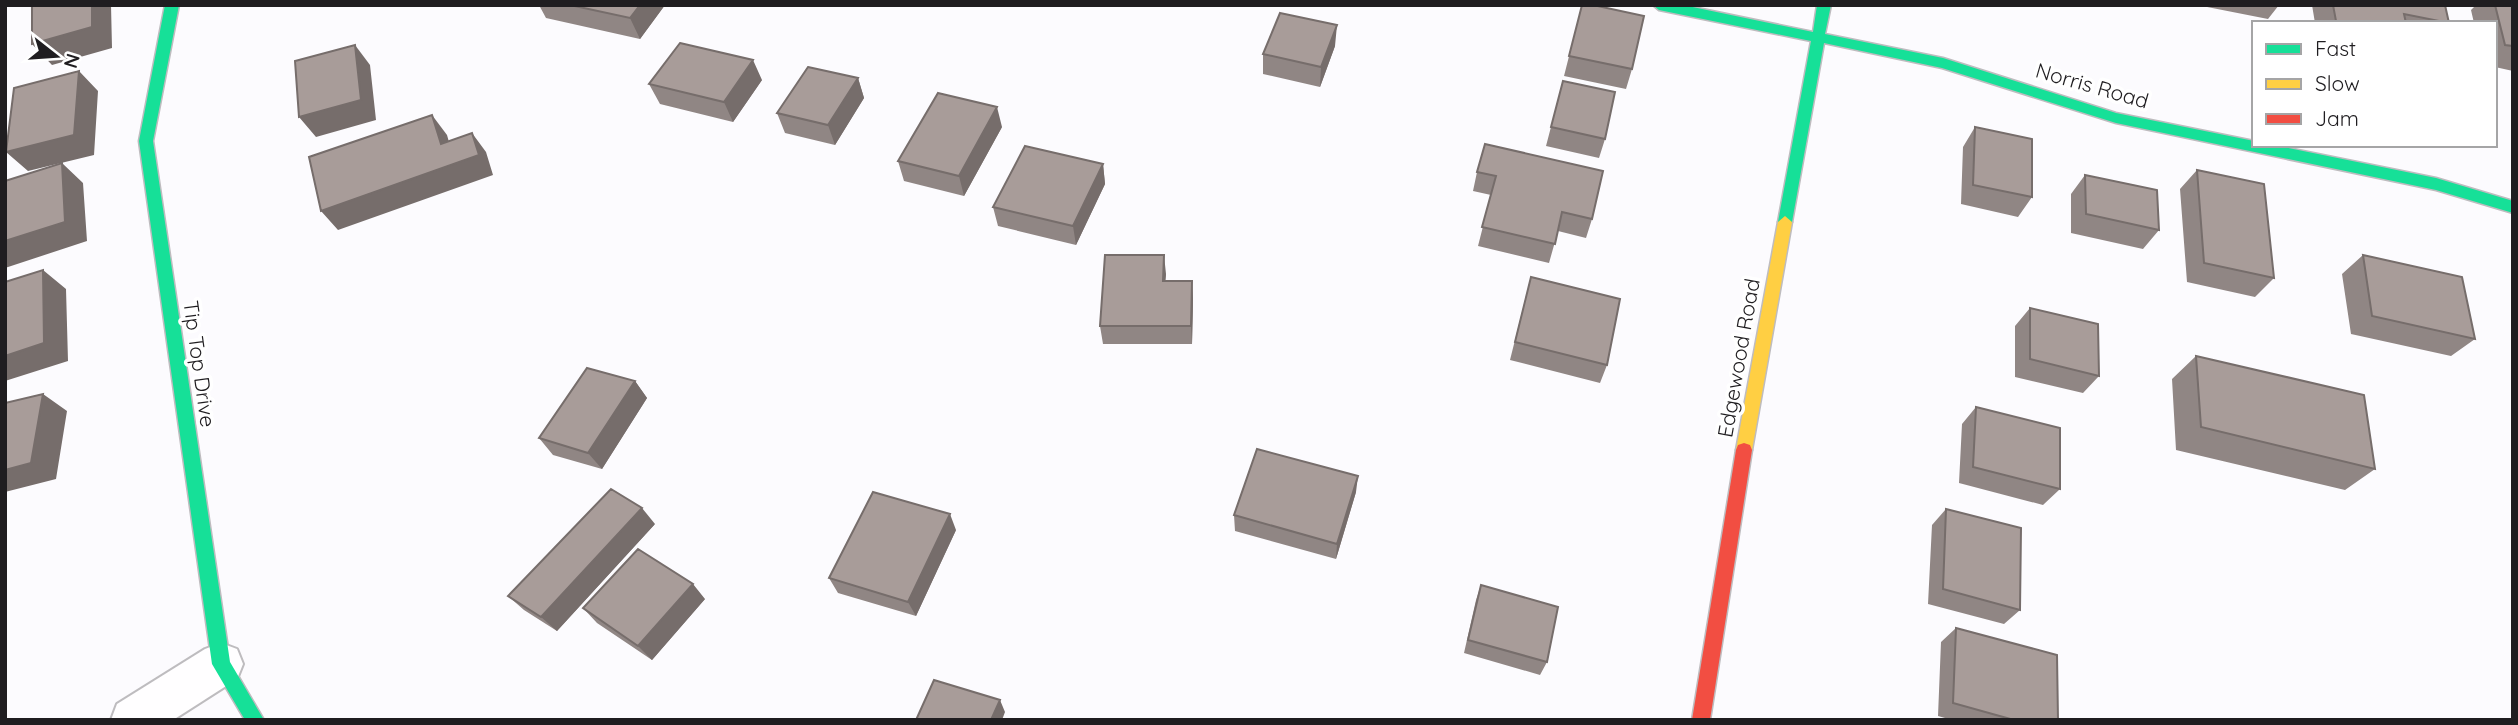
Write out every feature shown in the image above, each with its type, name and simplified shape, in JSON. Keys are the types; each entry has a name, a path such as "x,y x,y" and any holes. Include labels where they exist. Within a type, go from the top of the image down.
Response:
{"street":[{"name":"Tip Top Drive","path":"172,5 146,141 221,664 255,720"},
{"name":"Norris Road","path":"1659,5 1819,36 1943,64 2116,118 2252,146"},
{"name":"Edgewood Road","path":"1701,720 1749,420 1824,5"},
{"name":"Norris Road","path":"2257,147 2436,184 2513,207"},
{"path":"133,720 221,664"}],"building":[{"path":"32,5 92,5 92,27 32,44"},
{"path":"570,5 640,5 630,18"},
{"path":"1582,5 1644,16 1632,69 1569,56"},
{"path":"2333,5 2445,5 2449,21 2404,14 2406,21 2336,21"},
{"path":"2495,5 2513,5 2513,46 2505,45"},
{"path":"1280,13 1337,25 1321,67 1263,54"},
{"path":"680,43 753,60 724,102 649,84"},
{"path":"355,45 361,100 299,117 295,61"},
{"path":"808,67 858,78 828,125 777,113"},
{"path":"79,71 74,135 6,152 14,88"},
{"path":"1563,81 1615,92 1605,139 1551,127"},
{"path":"938,93 997,107 959,176 898,161"},
{"path":"432,115 441,144 472,133 479,155 321,211 309,157"},
{"path":"1975,127 2032,139 2032,197 1973,185"},
{"path":"1485,144 1603,171 1592,219 1562,212 1555,244 1482,227 1496,176 1477,172"},
{"path":"1025,146 1103,164 1073,226 993,207"},
{"path":"62,163 65,222 5,241 5,181"},
{"path":"2197,170 2264,184 2274,278 2204,263"},
{"path":"2085,175 2157,190 2159,230 2086,214"},
{"path":"1105,255 1164,255 1163,281 1192,281 1191,326 1100,326"},
{"path":"2363,255 2462,277 2475,339 2372,316"},
{"path":"43,270 44,343 5,356 5,282"},
{"path":"1531,277 1620,299 1607,365 1515,342"},
{"path":"2030,308 2098,324 2099,376 2030,359"},
{"path":"2196,356 2364,395 2375,469 2201,427"},
{"path":"587,368 635,381 588,453 539,438"},
{"path":"43,394 31,463 5,470 5,403"},
{"path":"1976,407 2060,428 2060,489 1973,467"},
{"path":"1257,449 1358,476 1337,544 1234,515"},
{"path":"611,489 642,508 541,617 508,596"},
{"path":"873,492 950,514 908,602 829,578"},
{"path":"1946,509 2021,528 2020,610 1943,589"},
{"path":"638,549 693,584 638,646 583,608"},
{"path":"1481,585 1558,607 1547,662 1468,640"},
{"path":"1956,628 2057,655 2058,720 2014,720 1953,703"},
{"path":"934,680 1000,700 991,720 916,720"}],"traffic: fast":[{"path":"172,5 146,141 221,664 255,720"},
{"path":"1659,5 1943,63 2116,118 2252,146"},
{"path":"1785,222 1824,5"},
{"path":"2257,147 2436,184 2513,207"}],"traffic: slow":[{"path":"1744,450 1785,222"}],"traffic: jam":[{"path":"1701,720 1744,450"}]}
